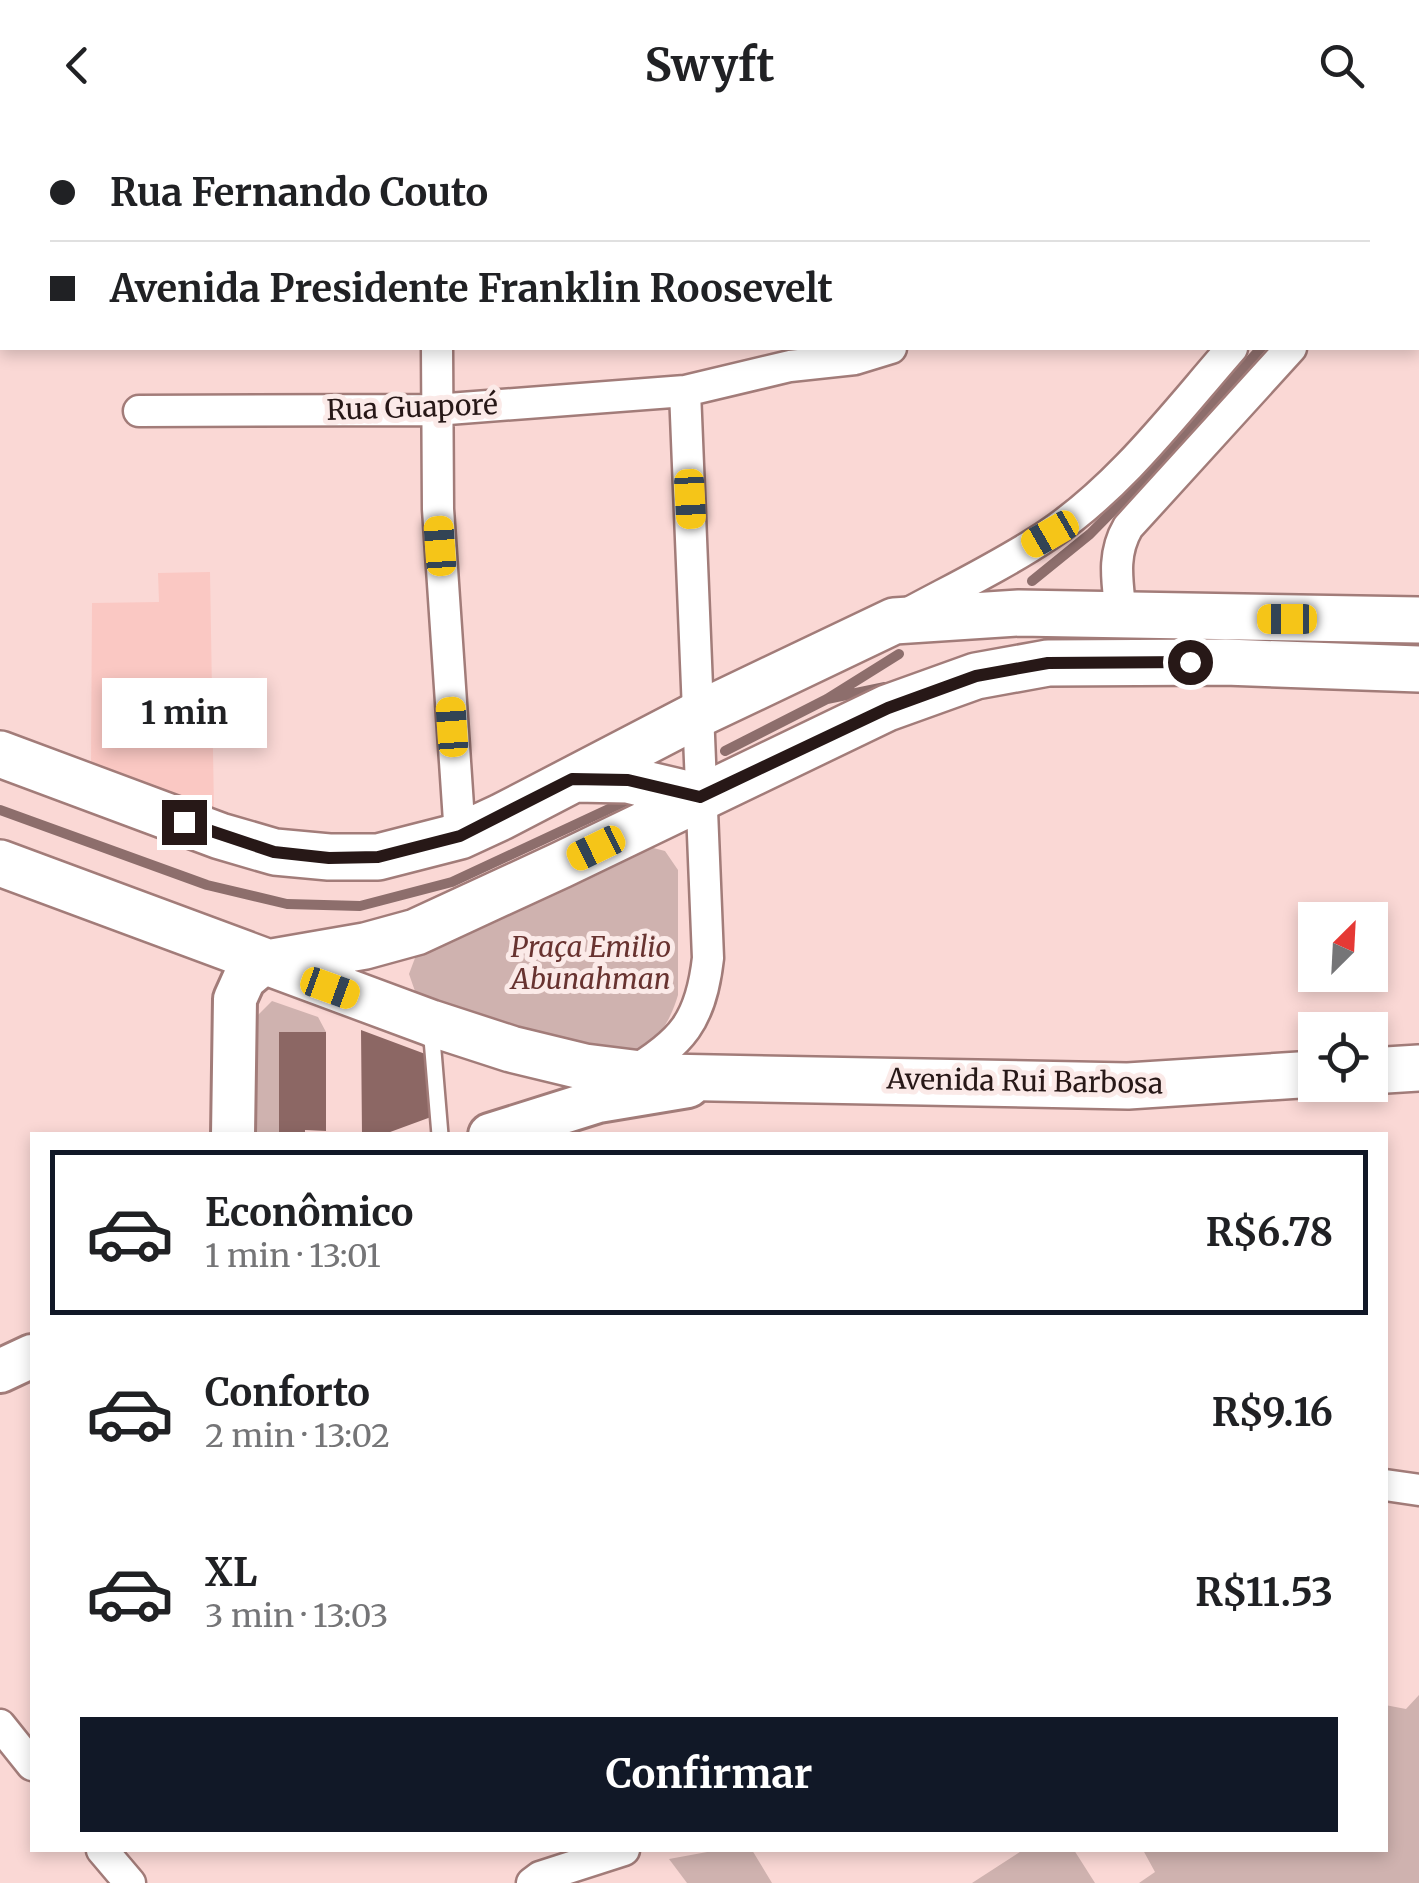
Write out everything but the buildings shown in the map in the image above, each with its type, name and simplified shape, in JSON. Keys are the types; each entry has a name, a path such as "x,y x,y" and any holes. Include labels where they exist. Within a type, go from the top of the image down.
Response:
{"main road":[{"path":"0,754 220,836 274,852 329,858 378,857 460,836 894,621 1018,613 1419,620"},
{"path":"234,1132 235,999 244,979 263,963 416,932 888,708 994,673 1048,663 1225,662 1419,669"},
{"path":"572,779 628,780 700,797"},
{"name":"Avenida Rui Barbosa","path":"0,863 431,1024 585,1067 628,1074 735,1079 1128,1086 1298,1075"},
{"path":"416,932 402,953 399,983 411,1004 431,1024"},
{"path":"1388,1070 1419,1068"},
{"name":"Avenida Rui Barbosa","path":"500,1132 598,1101 735,1079"},
{"path":"0,1371 30,1357"}],"street":[{"path":"436,350 438,509 460,836"},
{"name":"Rua Guaporé","path":"139,411 436,410 685,391 790,366 855,360 885,350"},
{"path":"894,621 1050,534 1113,480 1230,350"},
{"path":"1121,616 1116,560 1118,544 1128,527 1289,350"},
{"path":"628,1074 667,1052 691,1020 704,991 708,958 685,391"},
{"path":"1388,1485 1419,1490"},
{"path":"0,1725 30,1762"},
{"path":"104,1852 130,1883"},
{"path":"532,1883 618,1852"}],"lane":[{"path":"431,1024 440,1132"}],"shaded area":[{"path":"210,572 214,810 91,764 92,603 159,602 158,573"}],"green space":[{"name":"Praça Emilio Abunahman","path":"642,845 665,851 678,870 678,995 667,1022 647,1045 622,1054 575,1047 506,1029 417,997 409,974 418,950"},
{"path":"272,1001 318,1017 326,1032 279,1032 279,1132 253,1132 254,1019"},
{"path":"1419,1695 1419,1883 1139,1883 1155,1872 1144,1852 1388,1852 1388,1706 1406,1709"},
{"path":"707,1852 753,1852 772,1883 687,1883 669,1859"},
{"path":"1020,1852 1075,1852 1095,1883 972,1883"}],"waterway":[{"path":"1032,581 1090,534 1259,350"},
{"path":"725,751 827,699 899,654"},
{"path":"827,699 885,687"},
{"path":"0,810 207,885 287,904 360,906 452,882 626,801"}],"route":[{"path":"184,822 274,852 329,858 378,857 460,836 572,779 628,780 700,797 888,708 976,676 1048,663 1190,662"}]}
